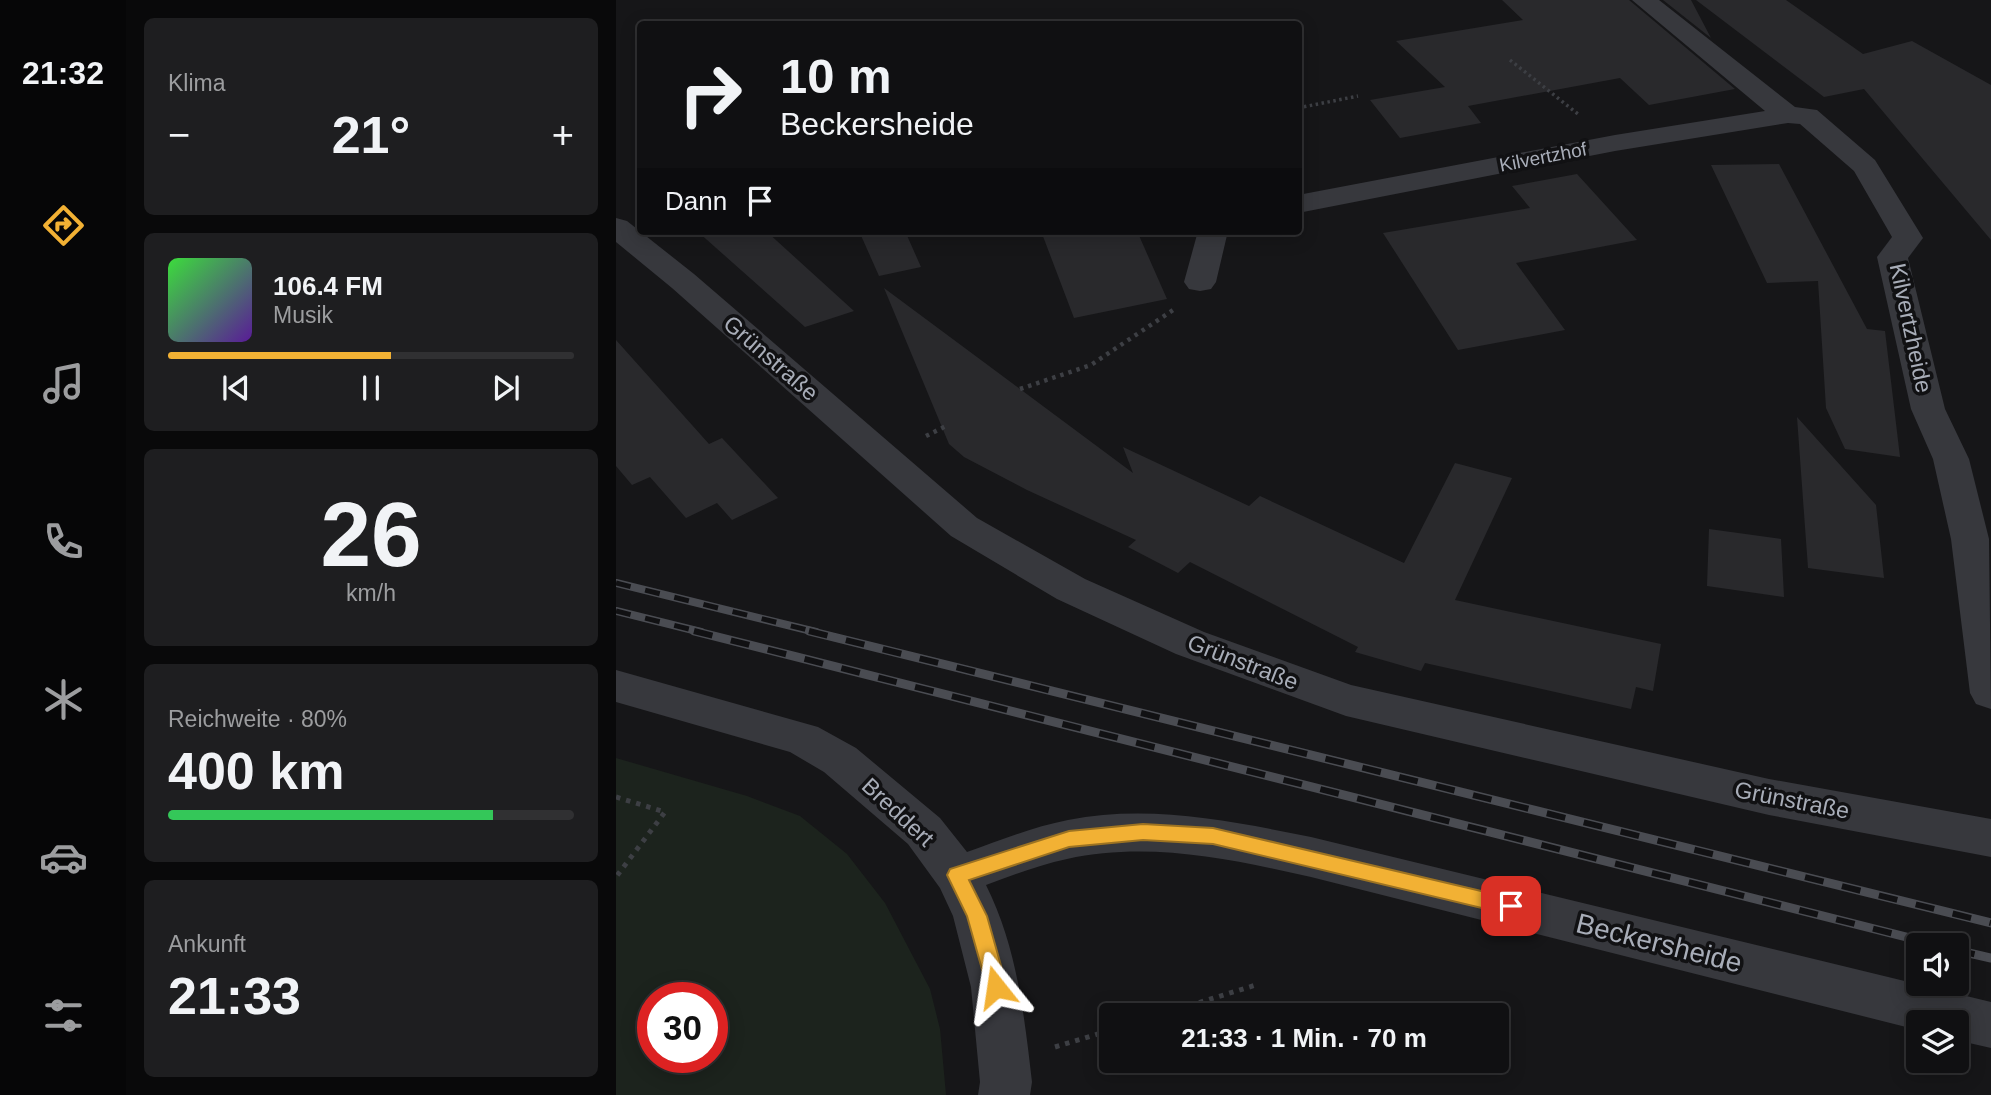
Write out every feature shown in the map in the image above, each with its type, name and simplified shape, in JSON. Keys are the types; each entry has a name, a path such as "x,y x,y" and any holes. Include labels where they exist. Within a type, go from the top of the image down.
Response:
{"street":[{"name":"Kilvertzheide","path":"1644,0 1788,115 1807,116 1865,166 1908,238 1892,257 1928,410 1951,459 1970,539 1991,693"},
{"name":"Kilvertzhof","path":"1302,203 1615,143 1788,115"},
{"name":"Grünstraße","path":"616,227 703,299 964,527 1071,589 1190,643 1346,700 1769,797 1991,838"},
{"path":"1200,282 1212,235"},
{"name":"Breddert","path":"616,686 803,739 841,760 924,831 957,875 977,916 996,987 1006,1082 1004,1095"},
{"name":"Beckersheide","path":"957,875 1069,839 1143,832 1213,836 1325,860 1991,1025"}],"path":[{"path":"1510,60 1615,143"},
{"path":"1302,107 1358,96"},
{"path":"1020,389 1091,365 1170,313 1200,282"},
{"path":"925,437 946,426"},
{"path":"616,797 664,812 616,877"},
{"path":"1198,1003 1259,984"},
{"path":"1051,1048 1099,1034"}],"shaded area":[{"path":"616,758 747,796 800,816 847,854 885,903 930,989 940,1029 946,1095 616,1095"}],"building":[{"path":"1502,0 1629,0 1735,89 1649,105 1620,78 1468,106 1481,123 1400,138 1370,100 1445,87 1396,41 1523,20"},
{"path":"1663,0 1691,0 1711,38"},
{"path":"1696,0 1786,0 1863,54 1912,41 1991,85 1991,240 1864,89 1824,97"},
{"path":"1779,164 1867,329 1885,331 1900,457 1845,449 1826,408 1818,281 1767,283 1711,165"},
{"path":"1577,174 1637,240 1516,263 1565,330 1458,350 1383,233 1530,208 1512,186"},
{"path":"702,235 770,235 854,311 805,327"},
{"path":"861,235 907,235 921,267 879,276"},
{"path":"1043,235 1139,235 1167,299 1074,318"},
{"path":"884,288 1133,473 1123,447 1249,506 1260,496 1404,563 1455,463 1512,478 1455,600 1661,644 1653,691 1636,687 1631,709 1425,663 1421,671 1355,652 1358,647 1190,562 1178,573 1128,547 1136,540 1027,490 964,457 949,444"},
{"path":"616,340 709,444 722,438 778,498 732,520 717,503 686,518 650,477 632,485 616,466"},
{"path":"1797,417 1876,505 1884,578 1808,568"},
{"path":"1709,529 1781,539 1784,597 1707,586"}],"railway":[{"path":"616,583 816,632"},
{"path":"616,611 701,632"},
{"path":"694,631 1906,937"},
{"path":"809,631 1991,923"},
{"path":"1969,953 1991,958"}],"route":[{"path":"996,987 977,916 957,875 1069,839 1143,832 1213,836 1511,906"}]}
